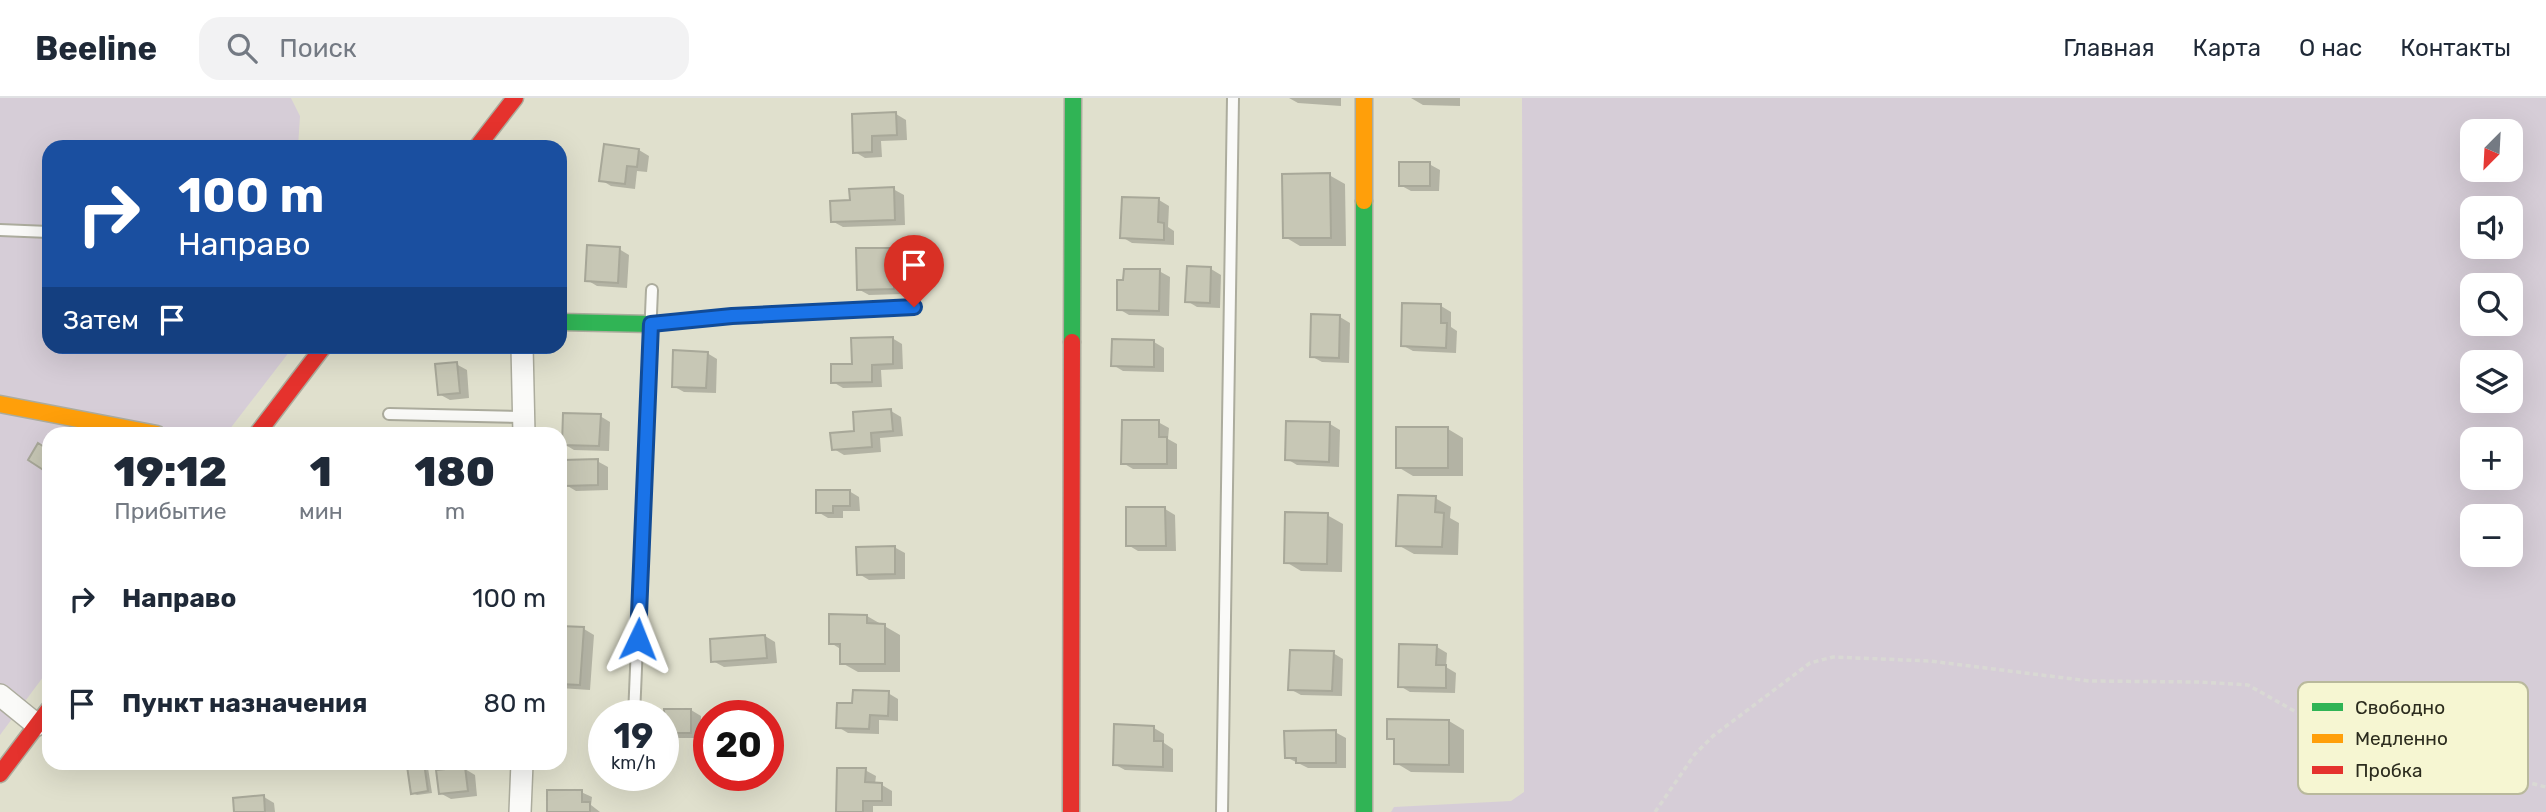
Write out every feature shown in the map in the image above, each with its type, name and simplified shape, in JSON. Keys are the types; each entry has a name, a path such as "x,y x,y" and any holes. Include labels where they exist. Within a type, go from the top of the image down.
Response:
{"street":[{"path":"482,140 515,98"},
{"path":"1071,812 1073,98"},
{"path":"1364,98 1364,812"},
{"path":"567,322 651,324"},
{"path":"262,427 318,354"},
{"path":"522,354 524,426"},
{"path":"0,404 120,427"},
{"path":"0,695 42,716"},
{"path":"0,774 42,718"},
{"path":"520,812 522,770"}],"lane":[{"path":"1222,812 1233,98"},
{"path":"0,230 42,232"},
{"path":"635,700 652,290"},
{"path":"651,324 732,316 914,307"},
{"path":"389,414 524,426"}],"path":[{"path":"1655,812 1695,754 1713,736 1810,663 1833,657 1930,661 2089,681 2248,685 2298,713"},
{"path":"2528,782 2546,787"}],"shaded area":[{"path":"0,98 291,98 300,116 298,140 42,140 42,354 288,354 231,427 42,427 42,678 0,735"},
{"path":"1522,98 2546,98 2546,812 1391,812 1394,807 1511,801 1524,792"}],"building":[{"path":"896,112 897,135 872,136 872,152 853,153 852,114"},
{"path":"604,144 639,149 637,167 627,166 625,184 599,181"},
{"path":"1399,162 1430,162 1430,186 1399,186"},
{"path":"1330,173 1331,238 1283,238 1282,174"},
{"path":"894,187 895,220 831,222 830,201 850,200 849,189"},
{"path":"1122,197 1159,198 1158,222 1164,223 1164,240 1120,238"},
{"path":"587,245 620,247 618,283 585,281"},
{"path":"856,248 894,248 894,289 857,290"},
{"path":"1187,266 1211,267 1210,303 1185,302"},
{"path":"1124,269 1160,269 1159,311 1117,310 1117,280 1123,280"},
{"path":"1402,303 1441,304 1441,323 1447,323 1446,348 1401,346"},
{"path":"1311,314 1340,315 1339,358 1310,357"},
{"path":"893,337 893,364 872,365 872,382 831,383 831,364 852,364 851,338"},
{"path":"1112,339 1154,340 1154,367 1111,366"},
{"path":"673,350 708,352 706,388 672,387"},
{"path":"457,362 460,393 438,395 435,364"},
{"path":"891,409 893,431 871,433 872,447 832,450 830,433 854,431 853,412"},
{"path":"563,413 601,414 599,446 567,445 567,427 563,427"},
{"path":"1122,420 1159,420 1159,437 1167,437 1167,464 1121,464"},
{"path":"1286,421 1330,422 1329,462 1285,460"},
{"path":"1396,427 1448,427 1448,468 1396,468"},
{"path":"38,443 42,446 42,469 28,460"},
{"path":"598,459 598,485 567,486 567,460"},
{"path":"816,490 850,490 850,506 833,506 833,513 816,513"},
{"path":"1398,495 1436,496 1435,512 1444,513 1442,547 1396,546"},
{"path":"1126,507 1165,507 1166,546 1126,546"},
{"path":"1285,512 1328,513 1327,564 1284,563"},
{"path":"895,546 895,574 857,575 856,547"},
{"path":"829,614 867,615 867,623 885,624 885,664 840,664 840,644 829,644"},
{"path":"567,626 584,627 580,685 567,684"},
{"path":"765,635 767,658 711,662 710,639"},
{"path":"1399,644 1437,645 1436,665 1446,665 1446,688 1398,687"},
{"path":"1290,650 1334,651 1332,691 1288,690"},
{"path":"853,690 889,691 888,716 870,715 869,729 836,728 837,703 852,703"},
{"path":"679,709 691,709 691,733 679,733"},
{"path":"1387,719 1449,720 1449,765 1394,764 1394,739 1387,739"},
{"path":"1114,724 1154,726 1154,741 1163,741 1163,767 1113,765"},
{"path":"1336,730 1336,763 1296,763 1296,758 1285,758 1284,731"},
{"path":"837,768 866,768 865,782 882,783 882,801 863,801 863,812 836,812"},
{"path":"408,770 425,770 428,791 411,794"},
{"path":"436,770 465,770 468,791 439,794"},
{"path":"547,790 582,790 582,802 590,802 590,812 547,812"},
{"path":"264,795 265,812 234,812 233,798"}],"traffic: fast":[{"path":"1072,342 1073,98"},
{"path":"1364,201 1364,812"},
{"path":"567,322 651,324"}],"traffic: slow":[{"path":"1364,98 1364,201"},
{"path":"0,404 120,427"}],"traffic: jam":[{"path":"482,140 515,98"},
{"path":"1071,812 1072,342"},
{"path":"262,427 318,354"},
{"path":"0,774 42,718"}],"route":[{"path":"638,639 651,324 732,316 914,307"}]}
